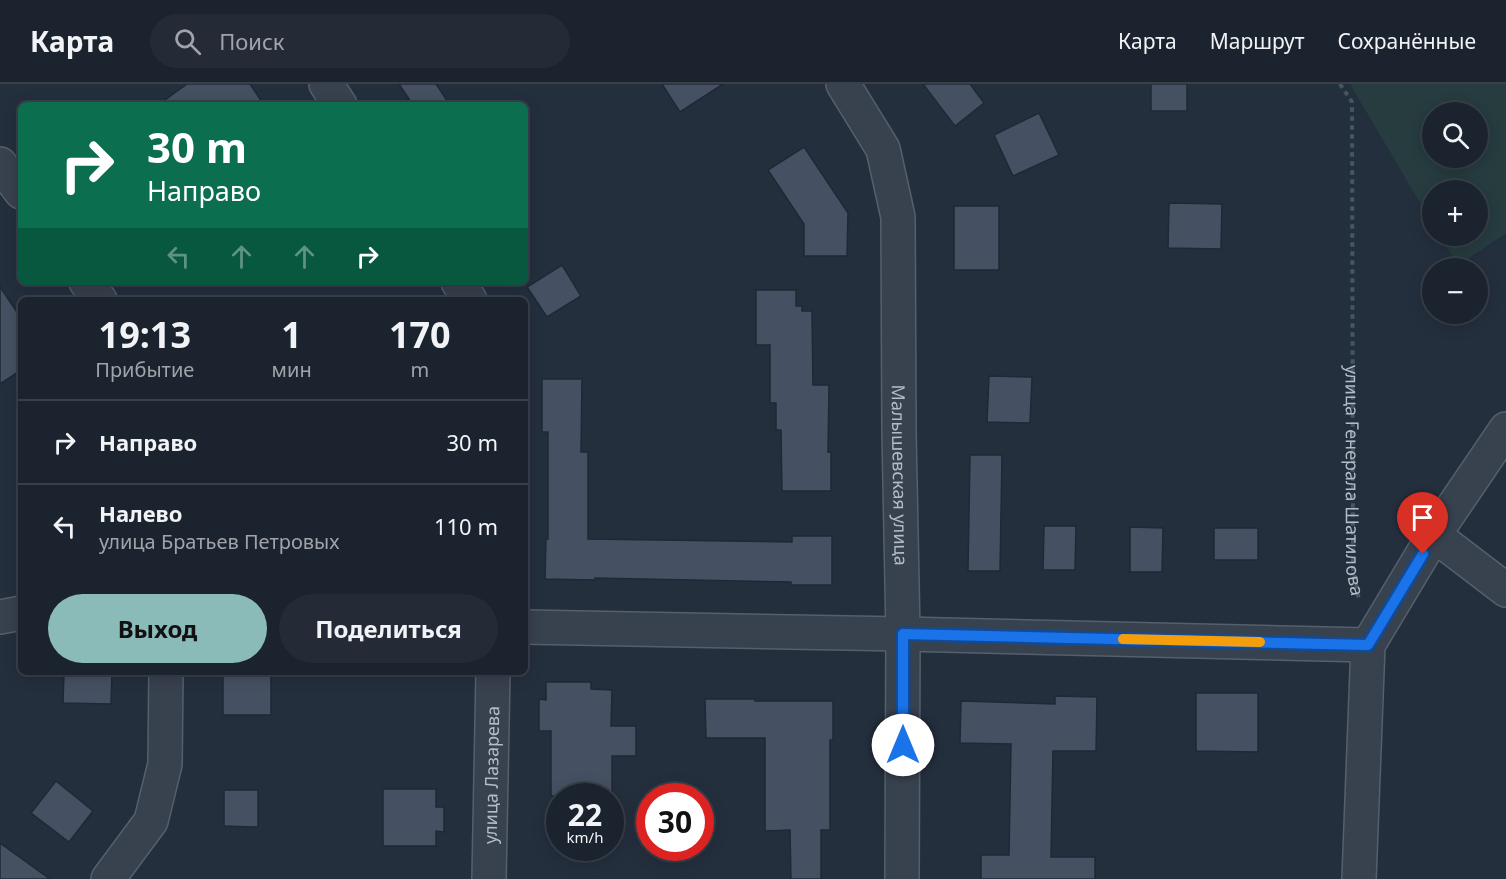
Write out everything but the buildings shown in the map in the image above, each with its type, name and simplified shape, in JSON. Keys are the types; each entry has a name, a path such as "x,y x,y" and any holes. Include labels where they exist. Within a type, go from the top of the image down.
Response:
{"street":[{"path":"326,84 338,102"},
{"name":"Малышевская улица","path":"843,84 883,149 898,217 903,634 902,879"},
{"path":"0,164 18,188"},
{"path":"88,285 98,297"},
{"path":"1359,879 1368,645 1434,535 1506,429"},
{"path":"1434,535 1506,590"},
{"path":"0,617 18,614"},
{"path":"528,627 1368,645"},
{"path":"108,879 151,821 165,764 166,675"},
{"name":"улица Лазарева","path":"489,879 493,675"}],"path":[{"name":"улица Генерала Шатилова","path":"1340,84 1352,102 1353,568 1360,601"}],"green space":[{"path":"1350,84 1506,84 1506,233 1488,245 1488,180 1422,180 1422,206"},
{"path":"1446,246 1486,246 1468,258 1454,258"}],"slow traffic":[{"path":"1123,639 1260,642"}],"route":[{"path":"903,745 903,634 1368,645 1423,554"}]}
